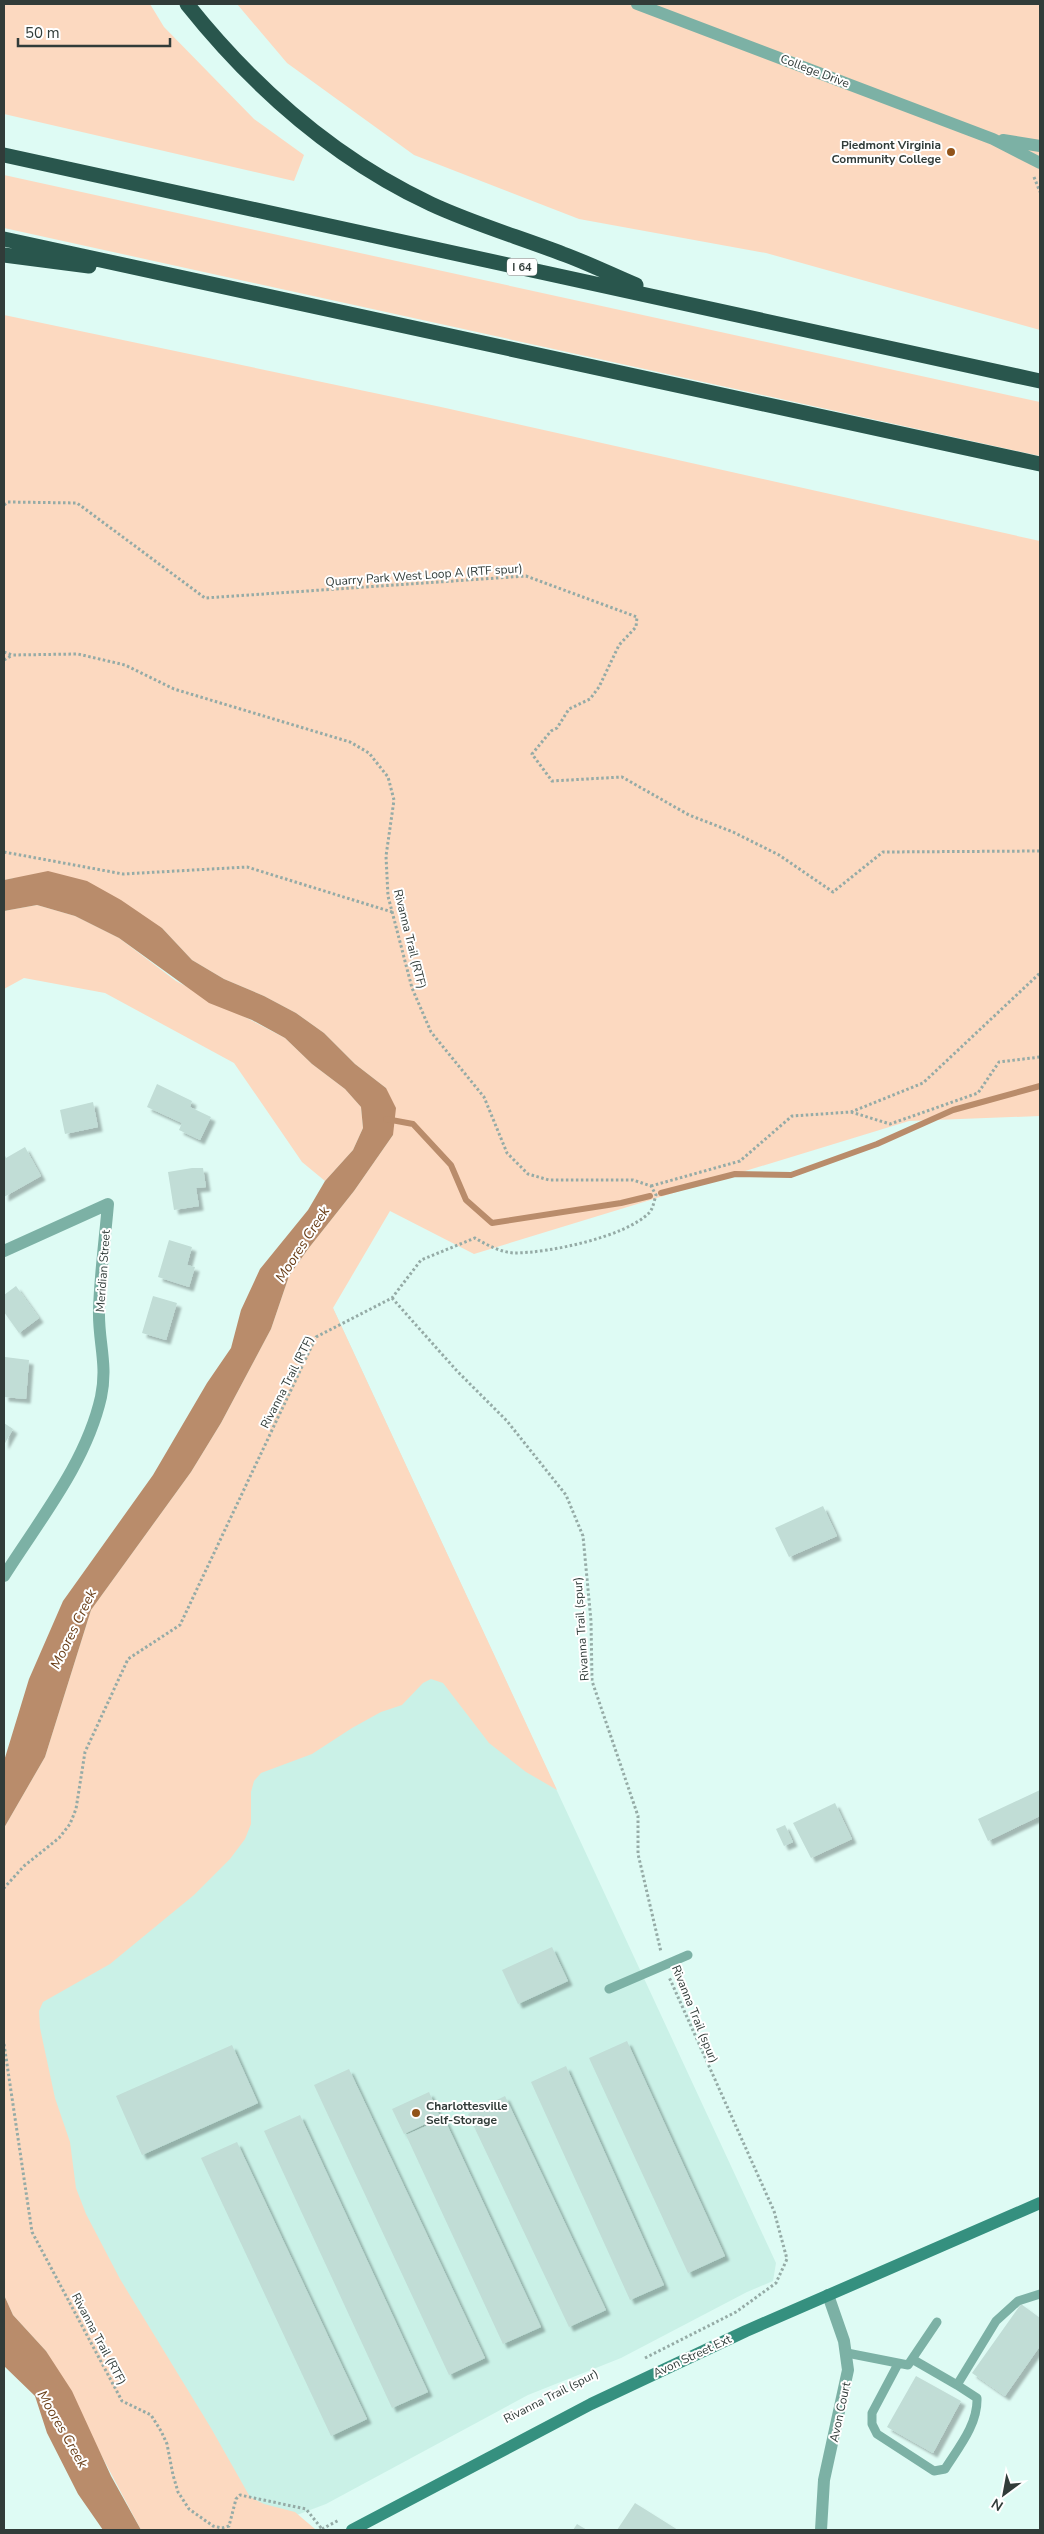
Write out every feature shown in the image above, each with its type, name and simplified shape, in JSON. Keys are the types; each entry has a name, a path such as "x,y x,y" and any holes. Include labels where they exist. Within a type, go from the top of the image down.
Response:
{"highway":[{"path":"187,4 222,48 261,88 303,124 389,182 432,205 502,233 564,254 670,299"},
{"name":"I 64","path":"4,155 1040,381"},
{"path":"4,239 1040,464"},
{"path":"4,255 188,278"}],"main road":[{"name":"Avon Street Ext","path":"352,2530 591,2404 746,2330 1040,2202"}],"street":[{"name":"College Drive","path":"637,4 993,139 1040,163"},
{"name":"College Drive","path":"993,139 1040,146"},
{"name":"Meridian Street","path":"4,1251 108,1204 99,1312 105,1363 101,1395 93,1426 80,1456 4,1576"},
{"name":"Avon Court","path":"821,2530 824,2480 847,2384 847,2353 828,2295"}],"lane":[{"path":"609,1989 688,1955"},
{"path":"957,2385 996,2321 1018,2301 1040,2294"},
{"path":"847,2353 883,2358 898,2364 908,2365 937,2322"},
{"path":"898,2364 872,2413 872,2424 877,2434 934,2471 945,2468 965,2438 977,2411 977,2398 912,2359"}],"path":[{"name":"Quarry Park West Loop A (RTF spur)","path":"4,505 8,502 77,503 205,598 526,576 637,617 636,627 619,645 599,688 590,699 569,710 557,728 551,731 532,754 552,781 622,777 690,815 733,832 779,856 833,892 883,852 1040,852"},
{"name":"Rivanna Trail (RTF)","path":"4,652 12,655 78,654 125,665 174,689 350,742 369,753 388,777 394,800 386,856 388,896 412,988 431,1032 484,1097 507,1153 528,1174 549,1180 633,1180 651,1186 656,1195 651,1211 634,1226 576,1245 514,1253 491,1248 475,1238 421,1260 392,1298 316,1337 180,1625 128,1659 85,1752 76,1809 70,1824 59,1838 24,1866 4,1888"},
{"path":"4,660 12,655"},
{"path":"4,852 123,874 247,867 392,912"},
{"path":"651,1186 740,1161 792,1116 851,1112 922,1083 1040,973"},
{"path":"851,1112 890,1124 978,1092 999,1062 1040,1057"},
{"name":"Rivanna Trail (spur)","path":"392,1298 457,1371 507,1421 566,1495 583,1536 590,1602 592,1681 638,1816 638,1854 665,1964 677,1997 774,2211 787,2259 776,2283 736,2312 644,2359"},
{"name":"Rivanna Trail (RTF)","path":"4,2044 32,2232 122,2401 151,2415 161,2431 167,2444 178,2492 189,2509 199,2518 213,2526 222,2528 230,2526 236,2499 240,2495 306,2509 321,2530"},
{"path":"321,2530 347,2515"}],"shaded area":[{"path":"4,4 150,4 164,27 254,119 304,155 294,181 4,114"},
{"path":"237,4 1040,4 1040,330 766,253 579,219 414,155 287,63"},
{"path":"4,175 1040,402 1040,456 4,228"},
{"path":"4,315 441,407 1040,541 1040,1116 909,1121 474,1254 390,1211 333,1308 557,1790 526,1772 489,1743 443,1683 431,1679 423,1683 402,1705 381,1712 312,1754 261,1773 254,1781 251,1792 251,1824 245,1839 230,1859 194,1895 110,1964 43,2002 39,2011 40,2028 55,2098 70,2142 76,2188 86,2214 120,2279 211,2428 250,2497 264,2504 295,2512 315,2529 312,2530 141,2530 46,2351 13,2315 4,2295 4,1828 45,1757 91,1610 191,1472 221,1423 271,1329 289,1276 354,1191 393,1135 386,1088 355,1064 324,1033 296,1013 264,996 224,979 192,960 162,928 14,878 4,880"},
{"path":"37,905 75,916 119,938 176,981 285,1038 312,1064 345,1089 361,1107 363,1128 353,1150 325,1181 302,1162 234,1063 105,993 24,978 4,989 4,911"},
{"path":"333,1308 776,2263 773,2281 747,2292 621,2358 528,2395 326,2504 257,2530 4,2224 4,1935"}],"water":[{"name":"Moores Creek","path":"48,871 87,881 121,900 162,928 192,960 224,979 264,996 296,1013 324,1033 355,1064 386,1088 396,1108 393,1135 354,1191 289,1276 271,1329 221,1423 191,1472 91,1610 45,1757 4,1828 4,1761 29,1679 63,1601 153,1475 207,1383 231,1348 241,1310 260,1269 308,1210 325,1181 353,1150 363,1128 361,1107 345,1089 312,1064 285,1038 252,1020 209,1003 119,938 75,916 37,905 4,911 4,880"},
{"name":"Moores Creek","path":"4,2295 13,2315 46,2351 72,2391 111,2476 141,2530 103,2530 78,2494 47,2433 35,2396 4,2366"}],"building":[{"path":"157,1084 192,1101 190,1107 211,1117 200,1140 179,1130 182,1123 147,1107"},
{"path":"93,1102 98,1127 65,1134 60,1110"},
{"path":"25,1147 41,1176 4,1197 4,1153 6,1158"},
{"path":"203,1168 206,1187 196,1188 199,1206 174,1210 168,1172"},
{"path":"169,1240 192,1247 187,1265 195,1267 189,1287 158,1277"},
{"path":"16,1286 39,1318 19,1333 4,1312 4,1295"},
{"path":"153,1296 177,1303 166,1340 142,1333"},
{"path":"5,1357 29,1360 26,1399 4,1397"},
{"path":"4,1423 13,1429 4,1445"},
{"path":"823,1506 837,1536 789,1557 775,1528"},
{"path":"1040,1790 1040,1816 988,1841 978,1819"},
{"path":"835,1803 852,1839 811,1858 793,1823"},
{"path":"785,1825 793,1842 784,1846 776,1829"},
{"path":"552,1947 568,1981 518,2004 502,1970"},
{"path":"627,2041 725,2256 688,2273 589,2058"},
{"path":"232,2045 258,2103 142,2155 116,2096"},
{"path":"566,2066 664,2285 630,2300 531,2082"},
{"path":"349,2069 485,2358 449,2375 314,2085"},
{"name":"Charlottesville Self-Storage","path":"429,2092 440,2117 404,2134 392,2109"},
{"path":"505,2096 606,2310 569,2327 468,2114"},
{"path":"300,2115 428,2392 392,2408 264,2131"},
{"path":"444,2118 541,2327 503,2344 406,2135"},
{"path":"237,2142 367,2419 331,2436 201,2158"},
{"path":"1021,2304 1040,2318 1040,2346 1005,2396 972,2373"},
{"path":"916,2376 961,2401 933,2453 887,2427"},
{"path":"635,2503 678,2530 617,2530"},
{"path":"577,2524 587,2530 573,2530"}],"waterway":[{"path":"661,1193 735,1174 791,1175 877,1144 953,1110 1040,1086"},
{"path":"386,1119 413,1124 451,1165 466,1200 492,1223 621,1203 650,1196"}],"place":[{"name":"Piedmont Virginia Community College","path":"951,152"},
{"name":"Charlottesville Self-Storage","path":"416,2113"}]}
